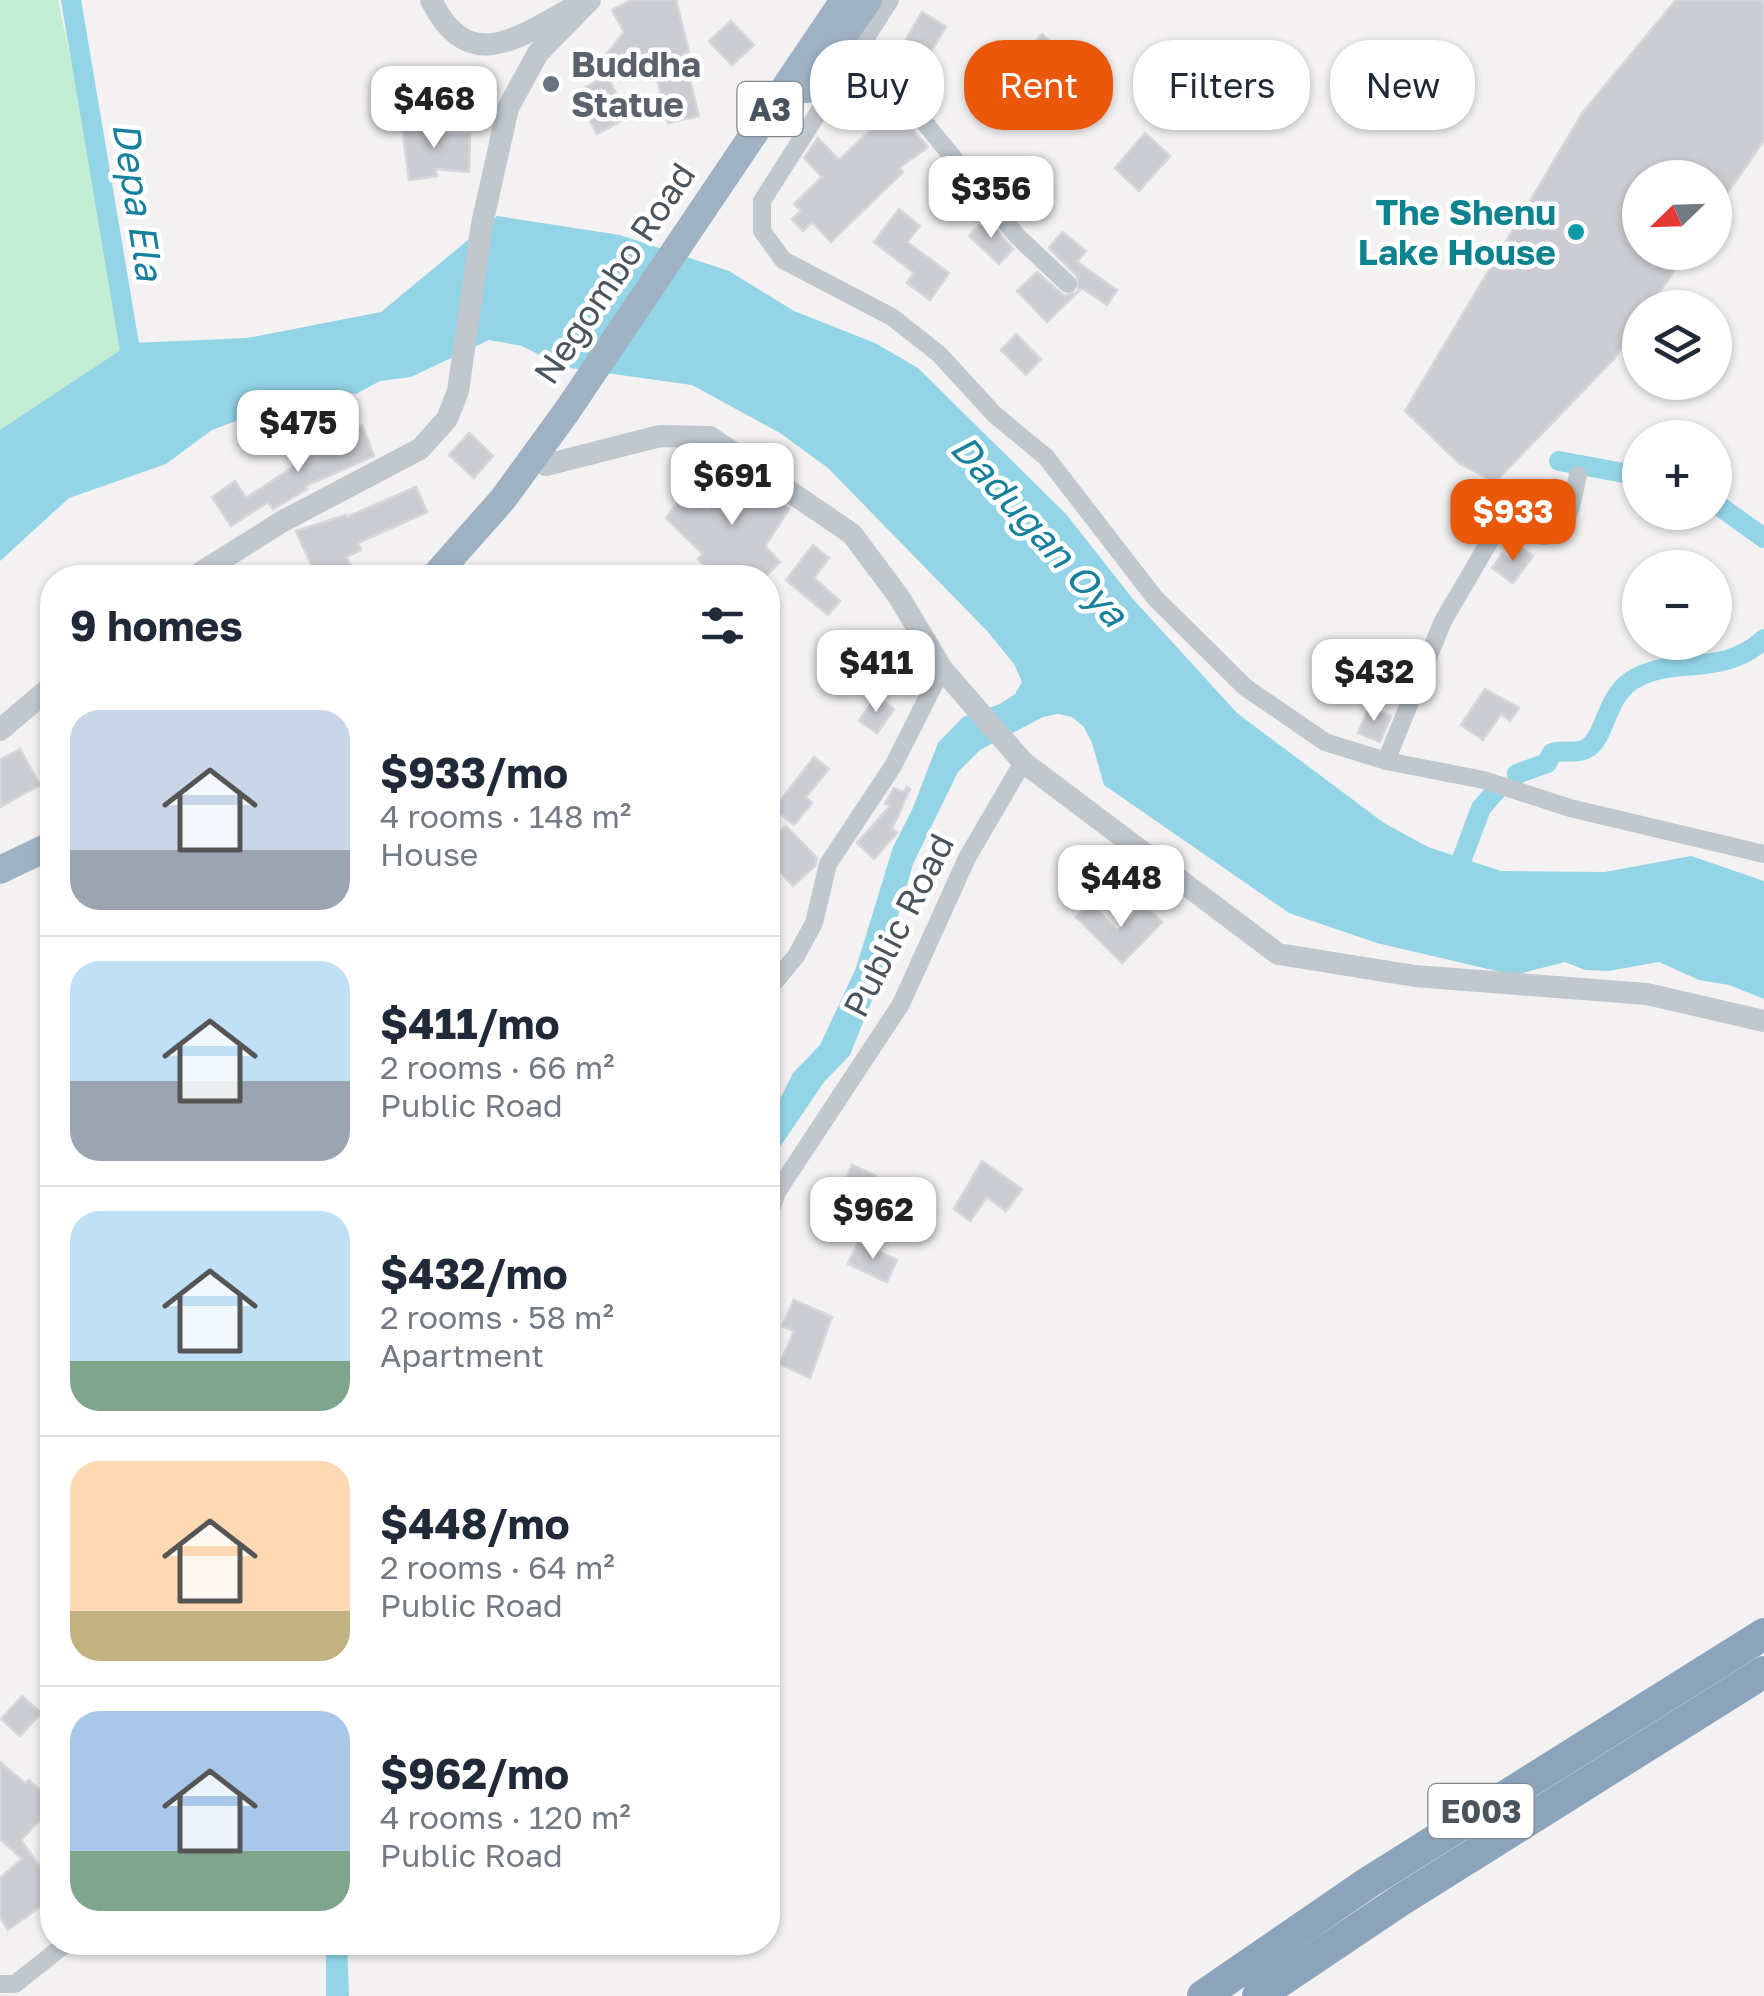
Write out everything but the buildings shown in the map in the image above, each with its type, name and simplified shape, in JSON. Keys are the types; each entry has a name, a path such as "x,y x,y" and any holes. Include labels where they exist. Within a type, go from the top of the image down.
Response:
{"highway":[{"name":"Negombo Road","path":"444,565 573,414 702,223 844,0"},
{"name":"Negombo Road","path":"702,223 868,0"},
{"name":"Negombo Road","path":"468,565 546,465 573,414"},
{"path":"0,849 40,831"},
{"path":"0,870 40,851"},
{"name":"E003","path":"1204,1996 1369,1882 1764,1634"},
{"name":"E003","path":"1258,1996 1418,1889 1764,1672"}],"street":[{"path":"431,0 448,30 465,42 487,45 503,43 588,0"},
{"path":"213,565 283,521 420,449 447,419 458,391 482,224 508,108 538,53 588,0"},
{"path":"865,40 890,0"},
{"path":"810,127 762,202 762,232 783,260 892,317 939,354 995,415 1046,456 1156,598 1244,687 1325,742 1386,762 1484,780 1570,808 1764,854"},
{"path":"931,130 1017,236 1068,284"},
{"path":"546,465 660,436 710,438 852,534 899,597 942,668 1016,753 1278,954 1414,976 1647,994 1764,1021"},
{"path":"1386,762 1443,622 1498,528 1514,525 1541,536 1552,535 1568,518 1578,476"},
{"path":"780,974 814,923 828,864 893,766 942,668"},
{"path":"0,730 40,696"},
{"name":"Public Road","path":"780,1187 900,1004 1016,753"},
{"path":"0,1984 15,1984 52,1955"}],"green space":[{"path":"0,0 58,0 131,343 0,430"}],"water":[{"name":"Dadugan Oya","path":"497,216 620,235 729,271 794,311 875,343 918,368 1066,514 1133,599 1237,713 1384,823 1428,847 1501,871 1605,872 1691,856 1764,881 1764,999 1729,985 1699,980 1659,962 1608,971 1585,970 1565,962 1522,973 1505,973 1377,943 1289,913 1104,785 1084,727 1072,717 1058,714 1043,717 980,750 958,772 913,864 878,985 850,1055 824,1082 780,1147 780,1099 793,1073 820,1045 856,968 893,847 938,743 963,717 1000,704 1015,694 1022,682 1014,664 988,632 828,468 780,433 692,385 563,367 522,346 489,340 411,377 380,381 356,394 340,392 287,408 276,406 212,430 166,464 69,498 0,561 0,430 131,343 247,338 381,312"},
{"path":"326,1955 347,1955 349,1996 326,1996"}],"waterway":[{"name":"Depa Ela","path":"71,0 133,368"},
{"path":"1559,461 1622,473"},
{"path":"1732,515 1764,538"},
{"path":"1517,774 1547,763 1552,753 1589,747 1616,697 1631,681 1663,669 1731,659 1764,639"},
{"path":"1453,883 1481,808 1496,791"}],"place":[{"name":"Buddha Statue","path":"551,84"},
{"name":"The Shenu Lake House","path":"1576,232"}]}
